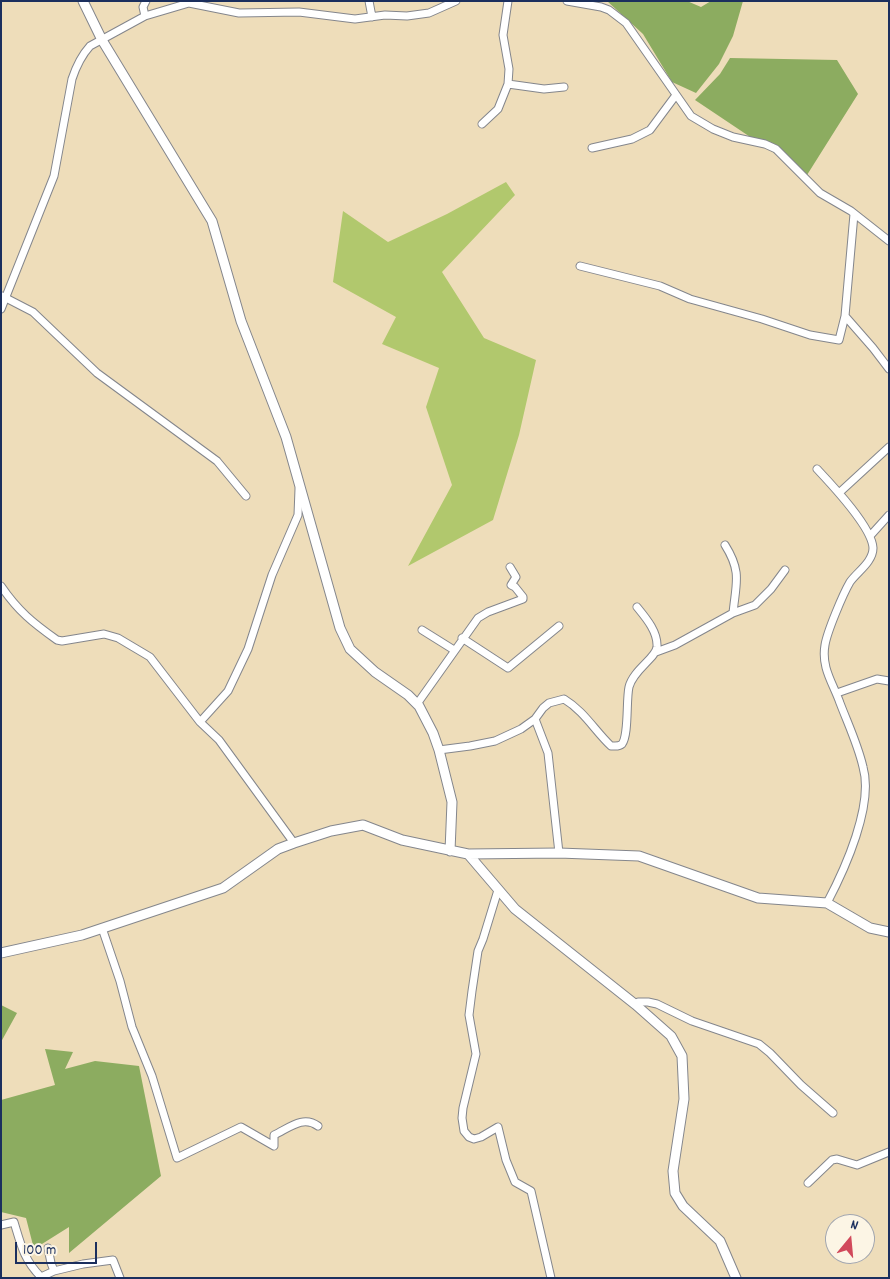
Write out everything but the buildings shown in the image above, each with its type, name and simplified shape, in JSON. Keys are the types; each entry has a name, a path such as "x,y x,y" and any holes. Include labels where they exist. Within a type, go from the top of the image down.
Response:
{"street":[{"path":"82,1 102,40 212,221 241,321 286,437 340,628 350,649 375,672 408,695 417,704 433,734 452,802 450,851"},
{"path":"145,16 144,7 146,1"},
{"path":"369,1 372,17"},
{"path":"1,309 3,297 54,176 72,79 84,52 90,46 145,16 190,2 239,13 299,12 355,19 429,13 456,1"},
{"path":"482,124 498,109 508,84 504,35 508,1"},
{"path":"567,1 601,7 609,10 626,23 691,116 713,129 776,149 820,192 854,214 889,241"},
{"path":"508,84 544,89 564,88"},
{"path":"592,148 632,139 650,130 676,95"},
{"path":"580,266 660,286 690,299 762,319 810,335 839,340 845,316 854,214"},
{"path":"3,297 34,312 97,373 218,461 246,496"},
{"path":"845,316 889,369"},
{"path":"839,492 889,447"},
{"path":"817,469 846,501 870,536 873,549 868,561 850,582 824,646 826,671 837,692 864,768 865,796 856,834 843,872 827,903"},
{"path":"200,722 228,691 248,649 272,574 298,515 299,482"},
{"path":"870,536 889,515"},
{"path":"725,545 736,568 733,613"},
{"path":"417,704 478,618 488,612 523,599 524,597 511,585 516,577 510,567"},
{"path":"439,750 495,741 535,720 542,708 549,703 564,699 573,704 611,746 618,746 623,743 625,735 629,688 632,676 656,652 675,645 733,613 755,606 785,570"},
{"path":"1,586 29,621 57,640 62,642 104,634 118,638 150,657 200,722 224,747 294,843"},
{"path":"637,606 649,622 655,637 656,652"},
{"path":"462,638 508,668 559,626"},
{"path":"422,630 454,650"},
{"path":"837,692 877,679 889,682"},
{"path":"535,720 548,753 559,853"},
{"path":"1,953 82,935 223,888 278,849 331,831 363,825 402,840 468,854 559,853 639,856 758,898 827,903 870,928 889,932"},
{"path":"468,854 515,909 636,1005 671,1036 682,1056 684,1099 673,1171 675,1194 683,1206 720,1241 736,1278"},
{"path":"498,890 478,951 469,1016 476,1054 462,1118 464,1130 474,1139 498,1127 506,1160 515,1182 531,1191 551,1278"},
{"path":"102,928 120,981 132,1027 152,1076 178,1158 241,1127 274,1146 274,1135 302,1121 312,1122 318,1126"},
{"path":"636,1005 638,1002 657,1004 692,1021 759,1044 801,1086 833,1112"},
{"path":"808,1183 832,1160 838,1159 857,1165 889,1152"},
{"path":"1,1225 14,1222 23,1254 41,1277 54,1271 82,1264 113,1260 120,1278"},
{"path":"48,1248 54,1271"}],"green space":[{"path":"607,1 687,1 701,7 711,1 743,1 733,36 719,64 696,93 672,82 643,34"},
{"path":"730,58 837,60 858,94 807,175 695,100 720,74"},
{"path":"506,182 515,195 442,272 484,338 536,360 519,435 493,520 408,566 452,485 426,407 439,368 382,344 396,317 333,282 343,211 388,242 447,214"},
{"path":"1,1005 17,1013 1,1042"},
{"path":"45,1049 73,1052 65,1069 95,1061 139,1066 161,1176 69,1253 69,1227 34,1249 26,1218 1,1212 1,1100 55,1085"}]}
